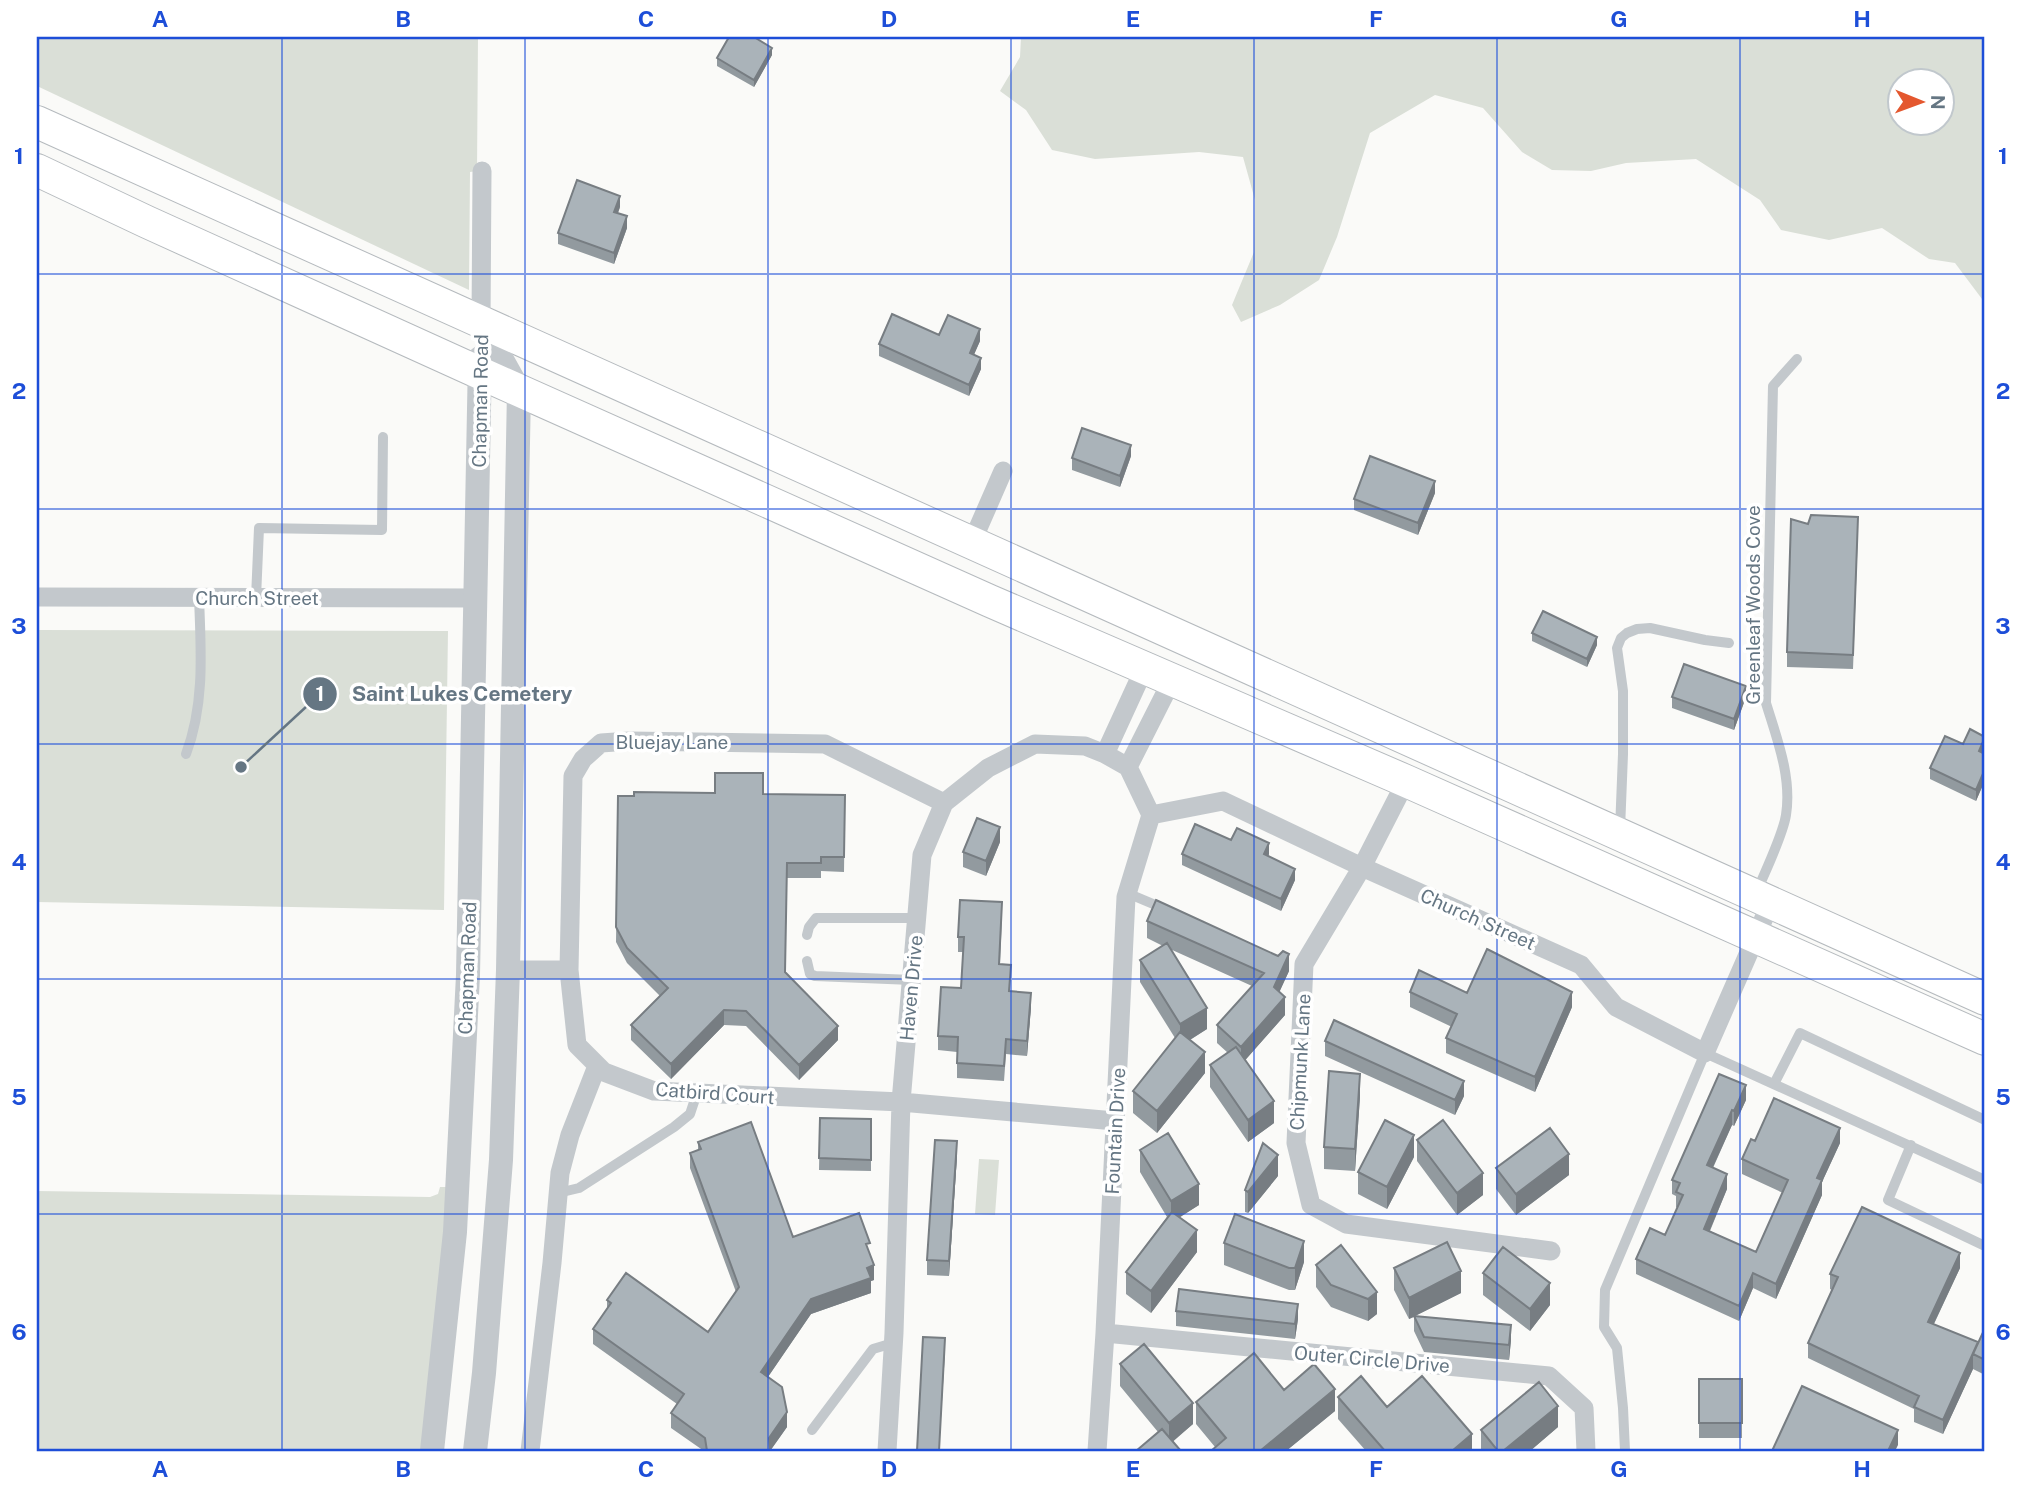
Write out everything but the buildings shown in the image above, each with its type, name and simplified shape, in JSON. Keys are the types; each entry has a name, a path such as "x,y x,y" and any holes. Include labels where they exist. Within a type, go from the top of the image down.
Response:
{"main road":[{"path":"37,122 1985,999"},
{"path":"37,170 480,373 1158,675 1406,780 1985,1039"}],"street":[{"path":"481,322 482,171"},
{"name":"Chapman Road","path":"432,1451 456,1218 468,975 481,322"},
{"name":"Chapman Road","path":"475,1451 501,1160 508,970 519,390 481,322"},
{"path":"972,542 1003,471"},
{"name":"Church Street","path":"37,597 477,598"},
{"path":"1151,815 1128,767 1105,754 1158,675"},
{"path":"1128,767 1158,675"},
{"name":"Bluejay Lane","path":"569,970 573,776 583,759 601,743 630,740 825,744 944,803"},
{"name":"Haven Drive","path":"887,1451 894,1343 901,1102 922,855 944,803 988,768 1035,744 1085,747 1105,754"},
{"name":"Chipmunk Lane","path":"1406,780 1362,867 1304,964 1298,968 1296,1143 1311,1205 1346,1224 1551,1251"},
{"name":"Church Street","path":"1151,815 1223,801 1362,867 1581,965 1616,1007 1705,1053"},
{"name":"Fountain Drive","path":"1097,1451 1127,892 1151,815"},
{"path":"1705,1053 1755,935 1763,898"},
{"path":"508,970 569,970"},
{"name":"Catbird Court","path":"569,970 578,1045 604,1072 654,1091 901,1102 1115,1121"},
{"path":"530,1451 560,1173 570,1135 597,1066"},
{"name":"Outer Circle Drive","path":"1105,1333 1549,1376 1584,1408 1586,1451"}],"lane":[{"name":"Greenleaf Woods Cove","path":"1763,898 1786,817 1788,784 1766,703 1773,386 1797,359"},
{"path":"256,598 259,528 382,530 383,437"},
{"path":"186,754 195,730 200,685 199,598"},
{"path":"1620,834 1623,691 1617,648 1621,638 1637,628 1650,628 1705,640 1729,642"},
{"path":"1127,892 1178,915"},
{"path":"807,935 812,921 816,918 917,918"},
{"path":"807,961 810,974 815,976 912,979"},
{"path":"1774,1084 1800,1033 1985,1120"},
{"path":"1625,1451 1617,1348 1604,1326 1605,1290 1705,1053 1985,1180"},
{"path":"558,1193 579,1188 674,1127 690,1114 697,1093"},
{"path":"1911,1145 1888,1200 1985,1246"},
{"path":"811,1430 873,1349 894,1343"}],"shaded area":[{"path":"37,37 478,37 477,171 470,172 469,290 37,86"},
{"path":"1021,37 1985,37 1985,303 1955,263 1929,259 1882,228 1829,240 1781,230 1760,200 1696,159 1626,163 1591,171 1552,170 1522,152 1483,108 1435,95 1370,133 1337,237 1319,280 1280,305 1241,322 1232,305 1254,252 1255,200 1243,157 1199,152 1095,159 1052,150 1026,110 1000,91 1020,57"},
{"path":"37,630 448,631 444,910 37,902"},
{"path":"979,1159 999,1160 995,1215 975,1214"},
{"path":"440,1187 446,1187 444,1231 421,1451 37,1451 37,1191 430,1197 438,1194"}],"place":[{"name":"Saint Lukes Cemetery","path":"241,767"}]}
